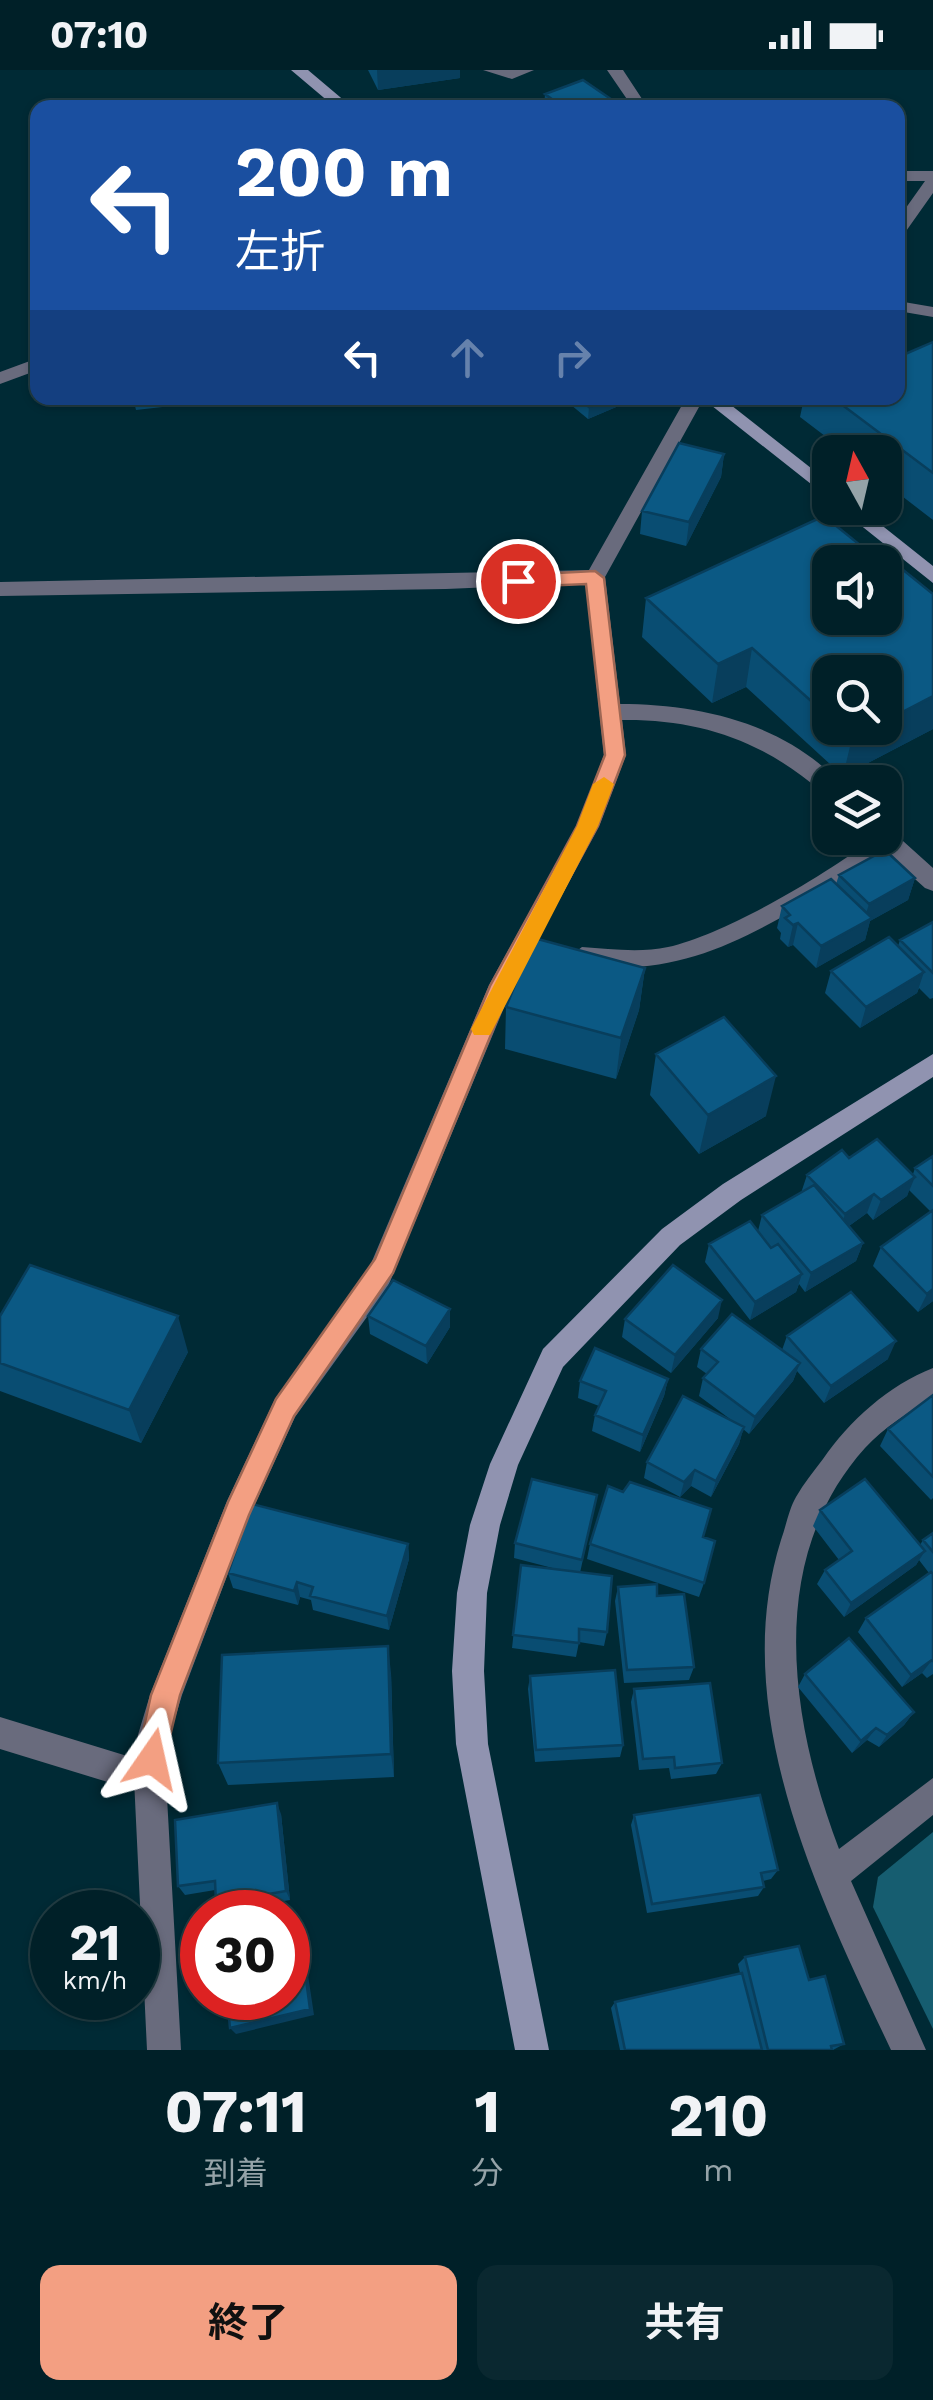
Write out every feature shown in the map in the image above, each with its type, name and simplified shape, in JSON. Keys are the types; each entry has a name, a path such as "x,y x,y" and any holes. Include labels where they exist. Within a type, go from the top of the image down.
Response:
{"street":[{"path":"299,70 336,100"},
{"path":"491,70 512,74 526,70"},
{"path":"615,70 636,100"},
{"path":"905,176 933,178"},
{"path":"905,220 933,178"},
{"path":"905,307 933,312"},
{"path":"0,379 30,366"},
{"path":"164,2050 150,1779 153,1738 166,1695 237,1511 285,1408 385,1265 494,1001 588,826 615,755 595,578 690,405"},
{"path":"721,405 812,479"},
{"path":"869,525 933,576"},
{"path":"0,589 234,583 402,586 595,578"},
{"path":"612,712 674,712 734,725 772,741 812,772"},
{"path":"902,854 933,882"},
{"path":"526,942 568,954 616,960 668,956 719,938 859,855"},
{"path":"532,2050 472,1744 468,1671 472,1594 484,1525 522,1421 553,1358 671,1237 933,1064"},
{"path":"909,2050 832,1875 787,1724 777,1667 783,1587 798,1526 820,1483 854,1438 933,1382"},
{"path":"0,1733 150,1779"},
{"path":"832,1875 933,1794"}],"water":[{"path":"933,1832 933,2029 873,1907 878,1877"}],"building":[{"path":"583,80 612,100 553,100 545,94"},
{"path":"933,342 933,473 902,450 902,435 882,435 842,405 905,405 905,354"},
{"path":"679,443 724,454 689,522 642,511"},
{"path":"812,522 812,525 835,525 860,545 812,545 812,635 902,635 902,569 933,594 933,696 902,712 902,655 812,655 812,702 752,648 718,664 646,598"},
{"path":"876,855 890,855 915,878 869,904 839,875"},
{"path":"831,879 872,918 821,946 798,923 793,925 785,918 790,915 782,906"},
{"path":"933,922 933,973 900,940"},
{"path":"889,937 924,972 866,1007 831,971"},
{"path":"534,938 645,968 621,1038 506,1007"},
{"path":"724,1017 776,1076 708,1115 656,1054"},
{"path":"877,1139 915,1177 881,1200 874,1194 845,1214 807,1175 842,1150 849,1158"},
{"path":"933,1156 933,1186 915,1168"},
{"path":"814,1185 863,1243 811,1273 762,1215"},
{"path":"933,1210 933,1289 927,1294 881,1247"},
{"path":"750,1221 771,1248 778,1244 802,1274 755,1302 709,1244"},
{"path":"30,1265 178,1316 129,1410 0,1363 0,1316"},
{"path":"673,1265 722,1300 675,1355 625,1319"},
{"path":"393,1280 450,1309 426,1346 368,1316"},
{"path":"851,1292 896,1341 831,1386 787,1336"},
{"path":"732,1314 800,1363 755,1417 703,1378 718,1362 701,1349"},
{"path":"595,1348 668,1379 643,1435 595,1415 606,1391 580,1381"},
{"path":"933,1395 933,1477 888,1429"},
{"path":"683,1396 744,1427 716,1481 695,1470 684,1482 647,1462"},
{"path":"532,1479 597,1495 582,1560 515,1543"},
{"path":"865,1479 925,1551 851,1603 825,1570 852,1551 820,1510"},
{"path":"630,1482 711,1509 703,1537 715,1541 704,1583 590,1544 608,1486 623,1492"},
{"path":"252,1504 408,1544 387,1616 310,1596 313,1587 297,1582 294,1591 228,1573"},
{"path":"933,1533 933,1552 923,1540"},
{"path":"521,1565 612,1576 607,1632 579,1629 579,1643 513,1635"},
{"path":"931,1572 933,1661 911,1675 866,1618"},
{"path":"657,1584 657,1596 684,1594 694,1667 627,1670 618,1587"},
{"path":"849,1638 914,1712 887,1735 876,1728 861,1741 805,1674"},
{"path":"388,1646 391,1754 218,1763 222,1655"},
{"path":"615,1670 623,1745 536,1750 530,1676"},
{"path":"710,1683 722,1763 675,1768 674,1757 643,1759 634,1689"},
{"path":"760,1795 778,1870 761,1873 764,1887 652,1904 634,1815"},
{"path":"277,1803 286,1890 215,1890 215,1881 178,1886 175,1820"},
{"path":"799,1946 809,1980 825,1976 844,2044 831,2046 832,2050 768,2050 745,1957"},
{"path":"742,1973 762,2050 625,2050 615,2002"},
{"path":"229,2020 264,2020 230,2028"}],"slow traffic":[{"path":"482,1029 544,902 588,826 604,784"}],"route":[{"path":"152,1759 153,1738 166,1695 237,1511 285,1408 385,1265 501,986 588,826 615,755 595,578 518,581"}]}
